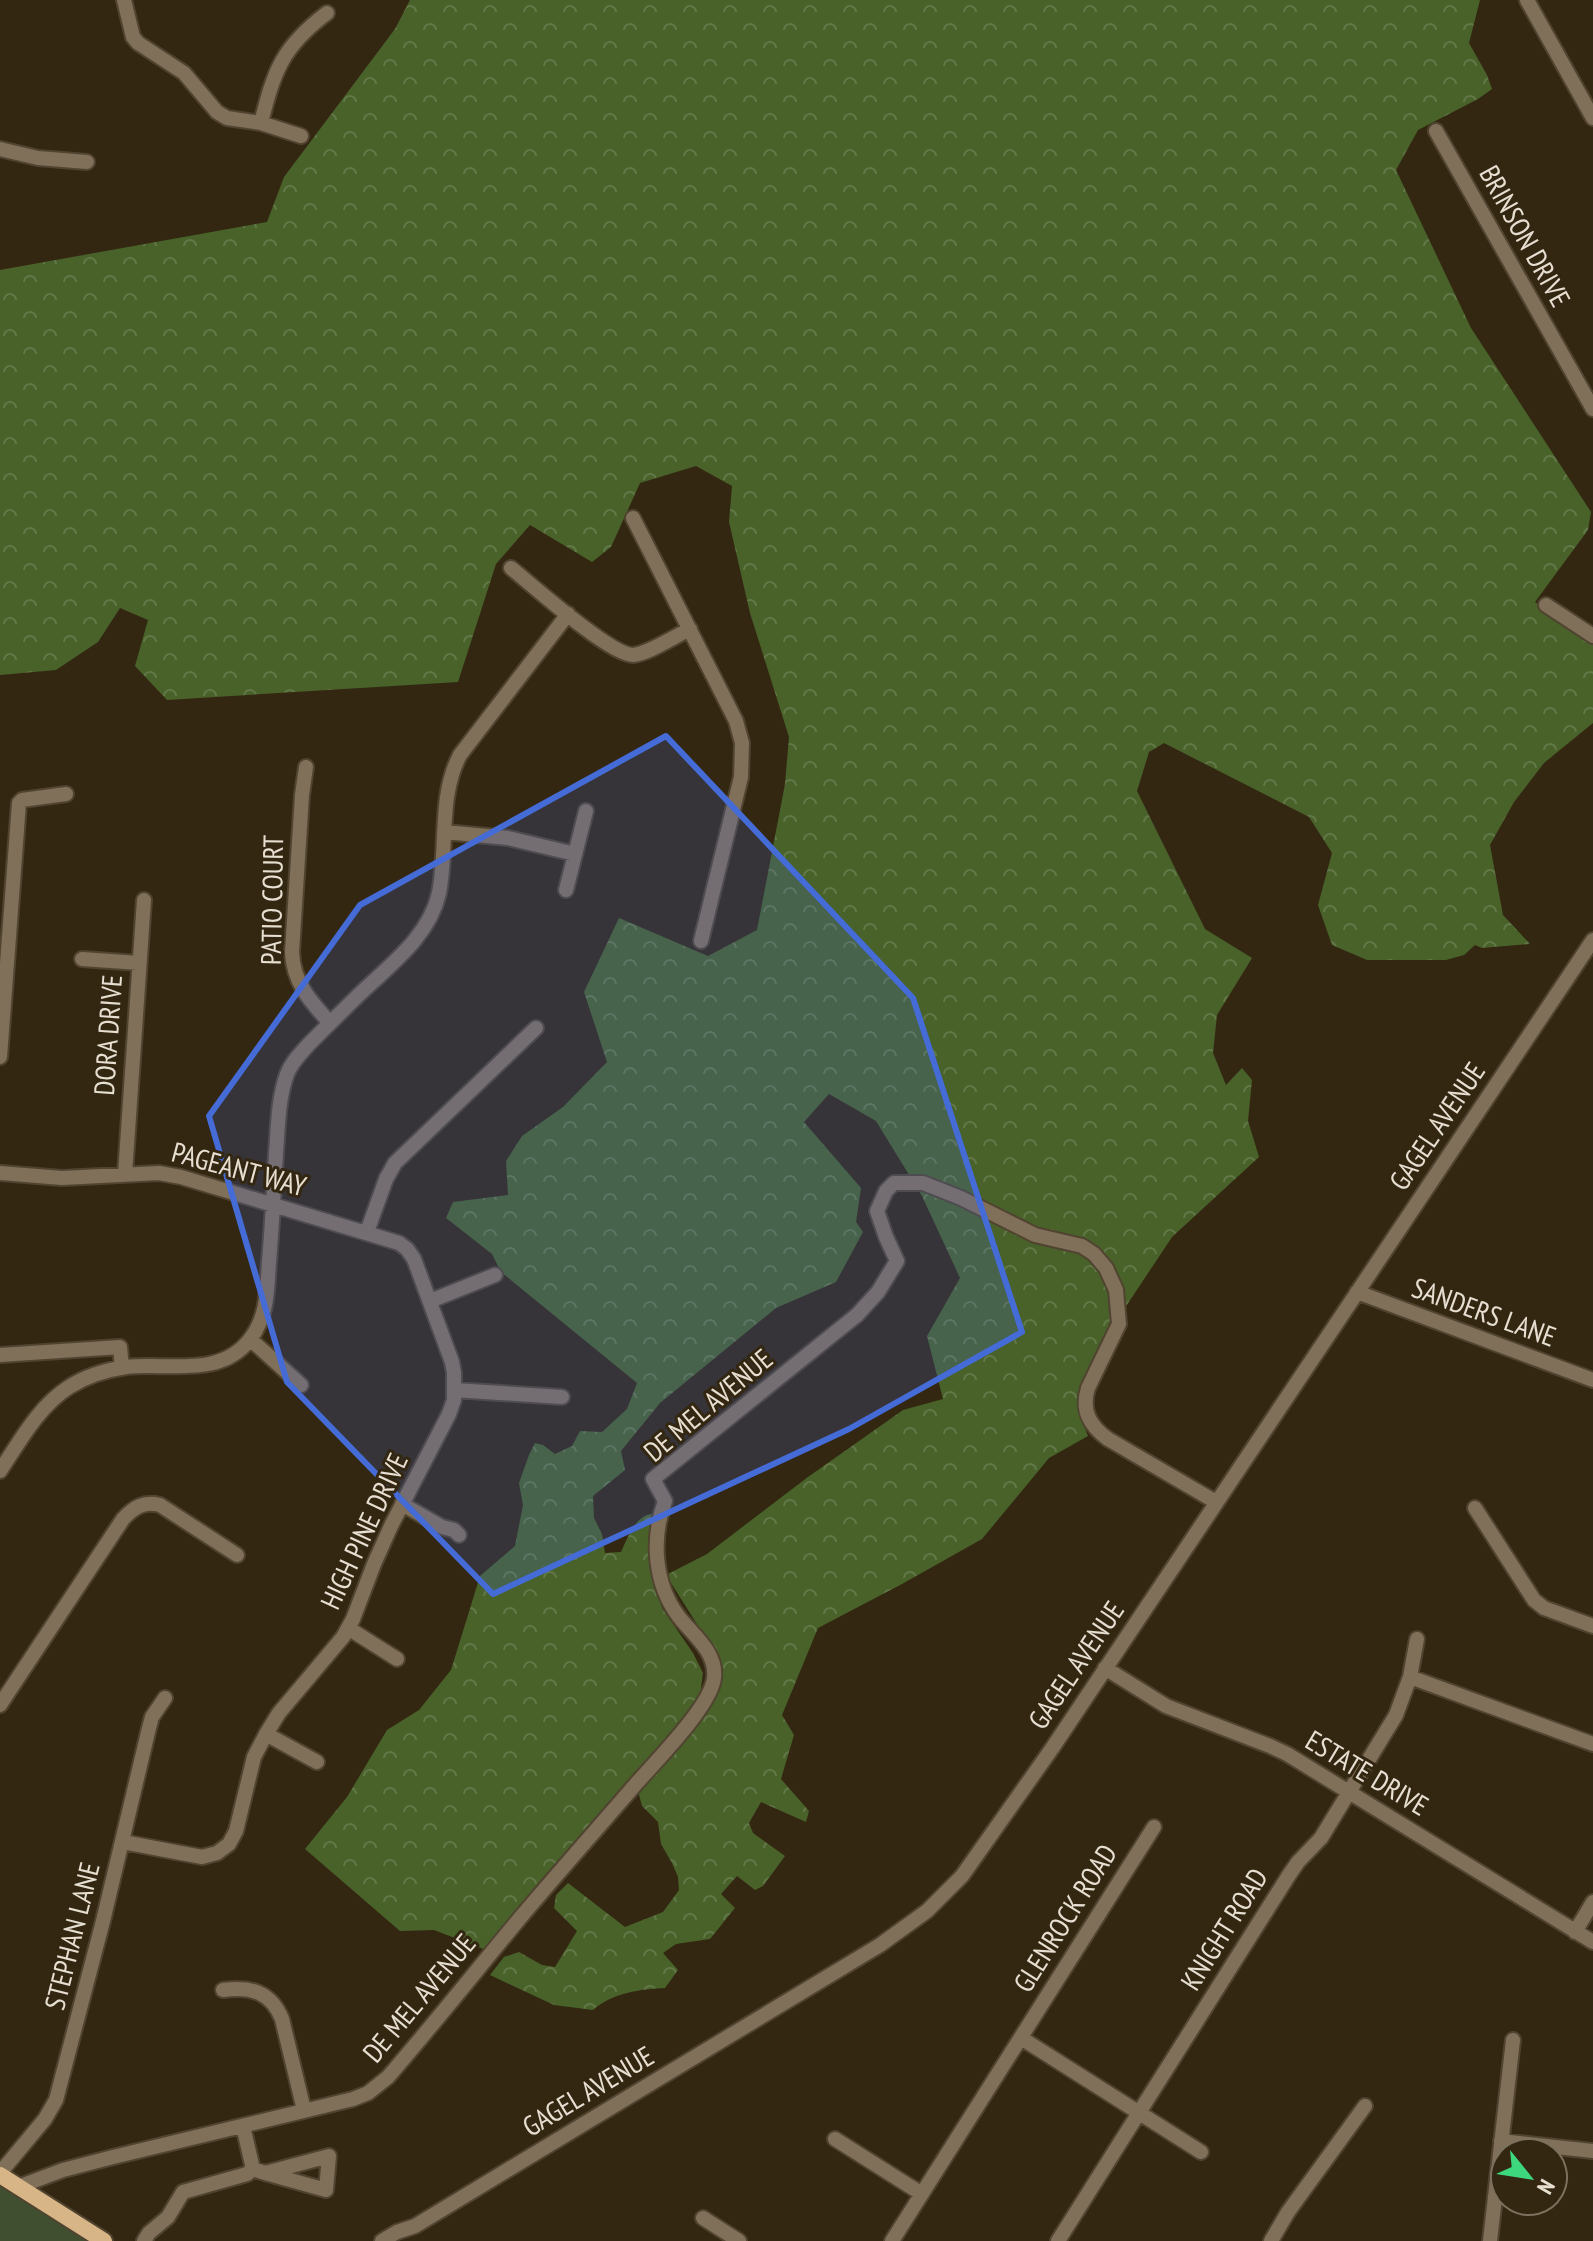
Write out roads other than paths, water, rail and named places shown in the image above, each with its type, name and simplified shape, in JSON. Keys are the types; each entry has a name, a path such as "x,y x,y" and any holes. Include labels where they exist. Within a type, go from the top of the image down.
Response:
{"main road":[{"path":"0,2174 104,2241"}],"street":[{"path":"124,0 133,37 144,48 184,73 217,112 227,118 261,123 301,136"},
{"path":"1527,0 1593,118"},
{"path":"261,123 268,90 280,61 291,46 327,13"},
{"name":"BRINSON DRIVE","path":"1436,131 1593,409"},
{"path":"0,149 38,158 87,162"},
{"path":"633,518 736,721 743,755 739,789 701,941"},
{"path":"511,568 616,651 624,654 639,654 690,629"},
{"path":"1546,605 1593,636"},
{"path":"0,1471 36,1418 55,1398 79,1382 122,1368 214,1364 233,1355 250,1339 265,1309 281,1096 287,1074 297,1057 404,953 425,926 438,896 451,773 460,755 568,614"},
{"name":"PATIO COURT","path":"306,767 293,969 313,1005 330,1023"},
{"path":"0,1057 19,803 66,794"},
{"path":"566,890 586,811"},
{"path":"445,832 508,838 575,854"},
{"name":"DORA DRIVE","path":"125,1174 144,900"},
{"name":"GAGEL AVENUE","path":"382,2241 415,2226 831,1976 889,1939 947,1892 973,1863 1593,940"},
{"path":"82,959 139,963"},
{"path":"367,1232 395,1163 536,1028"},
{"name":"PAGEANT WAY","path":"0,1173 62,1178 159,1173 367,1232"},
{"name":"DE MEL AVENUE","path":"18,2187 75,2167 360,2097 388,2077 706,1699 714,1677 713,1661 673,1607 658,1571 656,1542 659,1517 665,1501 653,1479 857,1315 878,1292 897,1261 877,1211 886,1191 894,1183 923,1183 1035,1235 1082,1246 1094,1254 1106,1268 1116,1290 1119,1324 1085,1398 1086,1413 1094,1428 1216,1502"},
{"name":"HIGH PINE DRIVE","path":"123,1842 202,1857 223,1850 236,1831 254,1757 279,1713 348,1628 402,1504 449,1414 454,1400 452,1362 414,1259 399,1243 367,1232"},
{"path":"430,1301 495,1275"},
{"name":"SANDERS LANE","path":"1357,1292 1593,1380"},
{"path":"250,1339 301,1385"},
{"path":"0,1355 120,1347 122,1368"},
{"path":"454,1390 562,1397"},
{"path":"0,1705 123,1519 135,1507 148,1503 160,1505 237,1555"},
{"path":"402,1504 459,1535"},
{"path":"1475,1508 1534,1600 1544,1608 1593,1626"},
{"path":"348,1628 397,1659"},
{"name":"KNIGHT ROAD","path":"1058,2241 1289,1875 1321,1838 1396,1715 1410,1677 1417,1639"},
{"name":"ESTATE DRIVE","path":"1105,1668 1166,1706 1270,1746 1575,1932 1592,1939"},
{"path":"1410,1677 1593,1744"},
{"name":"STEPHAN LANE","path":"0,2174 45,2119 56,2100 74,2039 149,1728 152,1717 165,1698"},
{"path":"266,1734 317,1762"},
{"name":"GLENROCK ROAD","path":"892,2241 1154,1827"},
{"path":"1575,1932 1593,1902"},
{"path":"223,1990 260,1992 276,2006 282,2019 304,2110"},
{"name":"GLENROCK ROAD","path":"1021,2038 1201,2152"},
{"path":"1501,2137 1513,2040"},
{"path":"1271,2241 1288,2212 1365,2106"},
{"path":"144,2241 168,2217 183,2192 259,2171 243,2126"},
{"path":"835,2139 922,2194"},
{"path":"1569,2148 1593,2151"},
{"path":"1490,2241 1493,2217"},
{"path":"703,2218 739,2241"},
{"name":"GAGEL AVENUE","path":"401,2241 415,2226"}]}
